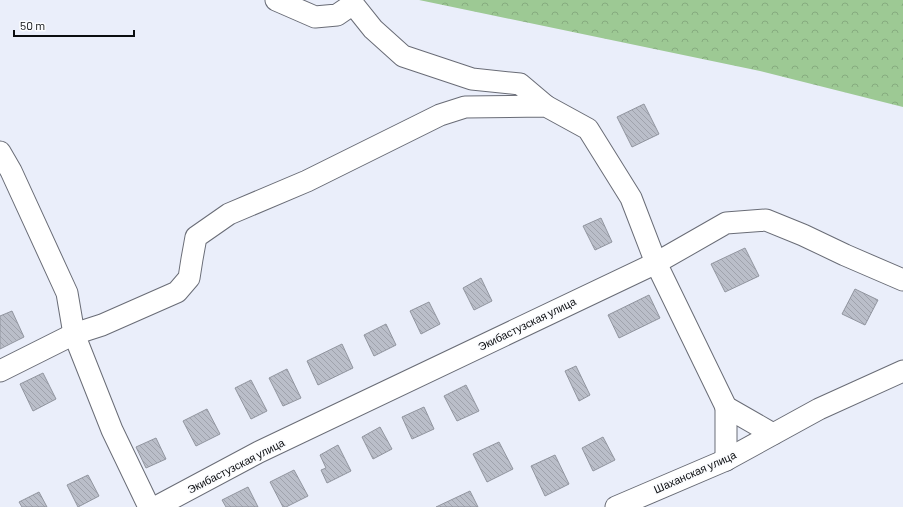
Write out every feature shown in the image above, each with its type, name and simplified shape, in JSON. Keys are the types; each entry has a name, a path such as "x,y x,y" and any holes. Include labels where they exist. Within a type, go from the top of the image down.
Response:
{"street":[{"path":"276,0 316,17 336,15 353,4 373,29 403,56 472,79 520,84 546,106 588,129 631,198 656,262 726,407 726,460"},
{"path":"0,370 74,334 102,325 177,292 189,278 196,237 229,214 307,181 440,115 465,107 546,106"},
{"path":"0,152 5,173 67,293 74,334 112,430 149,507"},
{"name":"Экибастузская улица","path":"156,507 259,452 656,262 726,222 766,220 803,235 845,256 903,280"},
{"name":"Шаханская улица","path":"616,507 726,460 819,409 903,371"},
{"path":"726,407 773,434"}],"green space":[{"path":"419,0 903,0 903,107 760,71"}],"building":[{"path":"644,104 659,134 632,147 617,117"},
{"path":"601,218 612,242 595,250 583,226"},
{"path":"745,248 759,276 725,292 711,264"},
{"path":"481,278 492,301 474,310 463,288"},
{"path":"855,289 878,300 865,325 842,314"},
{"path":"649,295 660,318 619,338 608,315"},
{"path":"429,302 440,324 421,334 410,311"},
{"path":"12,311 24,337 0,349 0,316"},
{"path":"386,324 396,345 374,356 364,335"},
{"path":"342,344 353,368 318,385 307,361"},
{"path":"576,366 590,395 579,401 565,371"},
{"path":"287,369 301,398 283,406 269,378"},
{"path":"43,373 56,399 33,411 20,384"},
{"path":"251,380 267,411 251,419 235,388"},
{"path":"466,385 479,411 457,421 444,396"},
{"path":"424,407 434,429 412,439 402,417"},
{"path":"207,409 220,434 196,446 183,421"},
{"path":"380,427 392,449 373,459 362,437"},
{"path":"603,437 615,460 593,471 582,448"},
{"path":"156,438 166,459 146,468 136,447"},
{"path":"499,442 513,469 487,482 473,454"},
{"path":"338,445 351,471 327,483 321,470 326,468 320,455"},
{"path":"555,455 569,484 545,496 531,466"},
{"path":"294,470 308,496 286,507 283,507 270,482"},
{"path":"88,475 99,496 78,507 67,485"},
{"path":"248,487 258,507 226,507 222,500"},
{"path":"470,491 478,507 436,507"},
{"path":"39,492 47,507 22,507 19,502"}]}
